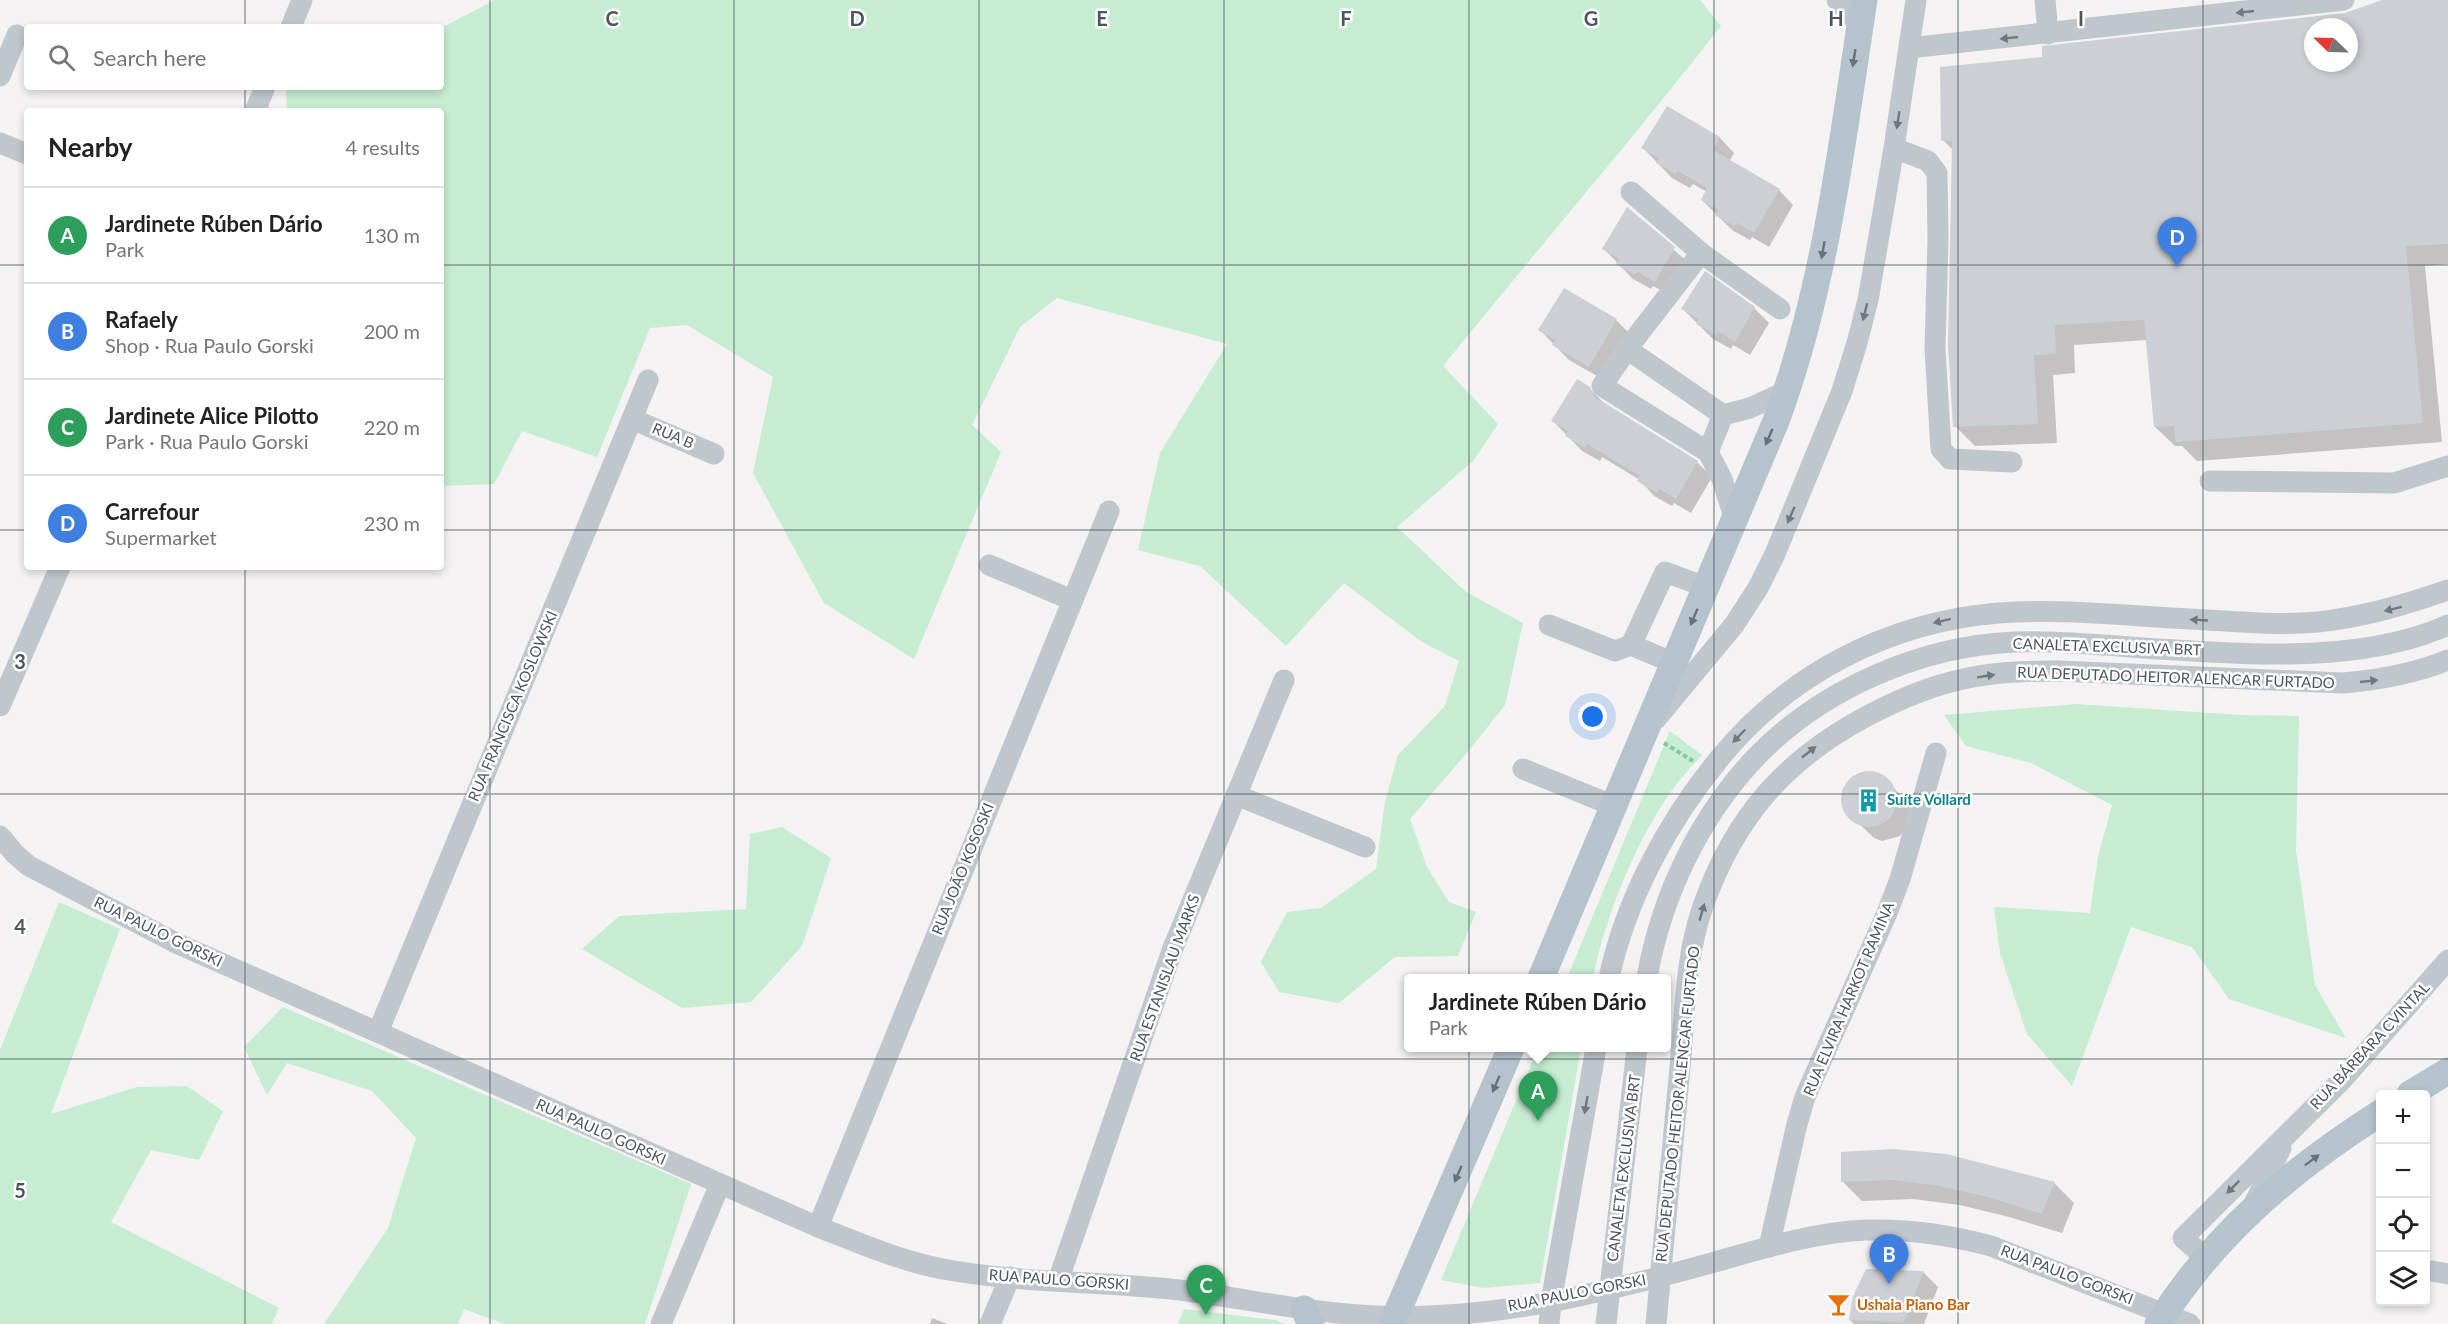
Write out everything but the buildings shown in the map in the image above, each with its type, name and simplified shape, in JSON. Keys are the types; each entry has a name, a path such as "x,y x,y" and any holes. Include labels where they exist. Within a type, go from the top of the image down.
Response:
{"main road":[{"path":"1542,974 1787,392 1815,297 1862,13"},
{"path":"1395,1320 1509,1052"},
{"path":"2418,1090 2448,1071"},
{"path":"2161,1319 2206,1258 2251,1210 2296,1171 2376,1116"}],"street":[{"path":"292,24 302,0"},
{"path":"1837,0 1862,13"},
{"path":"1645,732 1734,625 1758,588 1775,554 1829,426 1857,343 1868,300 1916,0"},
{"path":"2044,0 2048,34"},
{"path":"1909,48 2344,0"},
{"path":"0,76 17,35"},
{"path":"256,108 264,90"},
{"path":"0,142 24,153"},
{"path":"1894,148 1928,161 1937,173 1935,350 1941,449 1950,459 2012,462"},
{"path":"1631,192 1701,253 1780,309"},
{"path":"1701,253 1627,349 1602,386 1708,452 1722,479 1735,520"},
{"path":"1627,349 1723,415 1750,408 1787,392"},
{"name":"RUA FRANCISCA KOSLOWSKI","path":"378,1032 648,380"},
{"path":"1708,452 1723,415"},
{"name":"RUA B","path":"632,419 714,454"},
{"path":"2210,481 2394,483 2448,466"},
{"name":"RUA JOÃO KOSOSKI","path":"818,1227 1108,511"},
{"path":"989,565 1072,600"},
{"path":"0,706 59,570"},
{"path":"1631,645 1665,572 1706,587"},
{"path":"1610,974 1624,926 1642,882 1676,820 1709,770 1733,741 1763,712 1802,681 1852,652 1900,632 1953,619 2001,613 2041,612 2273,623 2316,622 2362,616 2405,605 2448,590"},
{"path":"1549,625 1615,651 1631,645 1674,663"},
{"name":"CANALETA EXCLUSIVA BRT","path":"1648,974 1666,904 1679,875 1713,812 1737,778 1770,743 1800,718 1835,695 1884,672 1929,657 1972,647 2014,642 2056,642 2244,654 2307,654 2353,650 2401,640 2448,625"},
{"name":"RUA DEPUTADO HEITOR ALENCAR FURTADO","path":"1656,1324 1657,1278 1687,985 1702,908 1721,862 1742,824 1774,784 1807,753 1845,728 1921,691 1959,680 2002,673 2058,671 2343,683 2376,680 2413,672 2448,660"},
{"name":"RUA ESTANISLAU MARKS","path":"1058,1281 1173,948 1284,680"},
{"name":"RUA ELVIRA HARKOT RAMINA","path":"1769,1247 1797,1125 1806,1097 1900,879 1936,753"},
{"path":"1523,769 1614,806"},
{"path":"1236,795 1365,847"},
{"name":"RUA PAULO GORSKI","path":"0,836 29,866 176,943 818,1227 919,1263 967,1273 1178,1290 1308,1317 1360,1316 1395,1320 1465,1314 1556,1300 1657,1278 1769,1247 1824,1235 1867,1230 1904,1231 1961,1238 2021,1257 2161,1319 2190,1324"},
{"name":"RUA BÁRBARA CVINTAL","path":"2206,1258 2183,1238 2358,1063 2448,960"},
{"path":"1549,1324 1556,1300 1595,1052"},
{"name":"CANALETA EXCLUSIVA BRT","path":"1606,1324 1636,1052"},
{"name":"RUA BÁRBARA CVINTAL","path":"2251,1210 2290,1131"},
{"path":"661,1324 720,1184"},
{"path":"990,1324 1010,1277"}],"path":[{"path":"1645,732 1709,770"}],"green space":[{"path":"495,0 1700,0 1721,26 1443,366 1498,424 1473,461 1397,527 1466,592 1523,623 1505,705 1410,819 1427,867 1449,902 1476,912 1458,956 1395,957 1339,1003 1279,992 1261,962 1287,912 1321,908 1376,869 1385,801 1398,755 1445,706 1459,661 1422,642 1344,583 1286,646 1200,566 1138,550 1160,453 1227,344 1057,298 1020,327 972,425 1001,452 914,659 824,603 753,473 773,377 687,325 650,328 597,457 522,431 494,484 444,486 444,108 287,108 286,90 444,90 444,26"},
{"path":"2076,704 2240,715 2299,716 2296,850 2315,985 2346,1038 2229,999 2192,947 2131,927 2072,1086 2027,1034 2000,953 1994,907 2090,913 2098,857 2112,805 2031,763 1966,746 1944,715"},
{"path":"1670,731 1702,755 1678,782 1648,828 1614,904 1594,974 1569,974"},
{"path":"782,827 831,858 802,946 751,1002 682,1008 582,949 619,916 746,909 750,834"},
{"path":"59,902 120,929 51,1114 137,1087 187,1086 223,1111 199,1160 151,1150 111,1222 279,1308 272,1324 0,1324 0,1050"},
{"path":"283,1007 691,1184 645,1324 505,1324 464,1309 458,1324 324,1324 388,1228 416,1138 372,1091 287,1063 267,1095 244,1047"},
{"path":"1536,1052 1580,1052 1540,1283 1483,1288 1441,1280"},
{"path":"1184,1309 1275,1320 1285,1324 1178,1324"}],"place":[{"name":"Carrefour","path":"2177,267"},
{"name":"Suíte Vollard","path":"1869,800"},
{"name":"Jardinete Rúben Dário","path":"1538,1121"},
{"name":"Rafaely","path":"1889,1284"},
{"name":"Ushaia Piano Bar","path":"1839,1305"},
{"name":"Jardinete Alice Pilotto","path":"1206,1315"}]}
